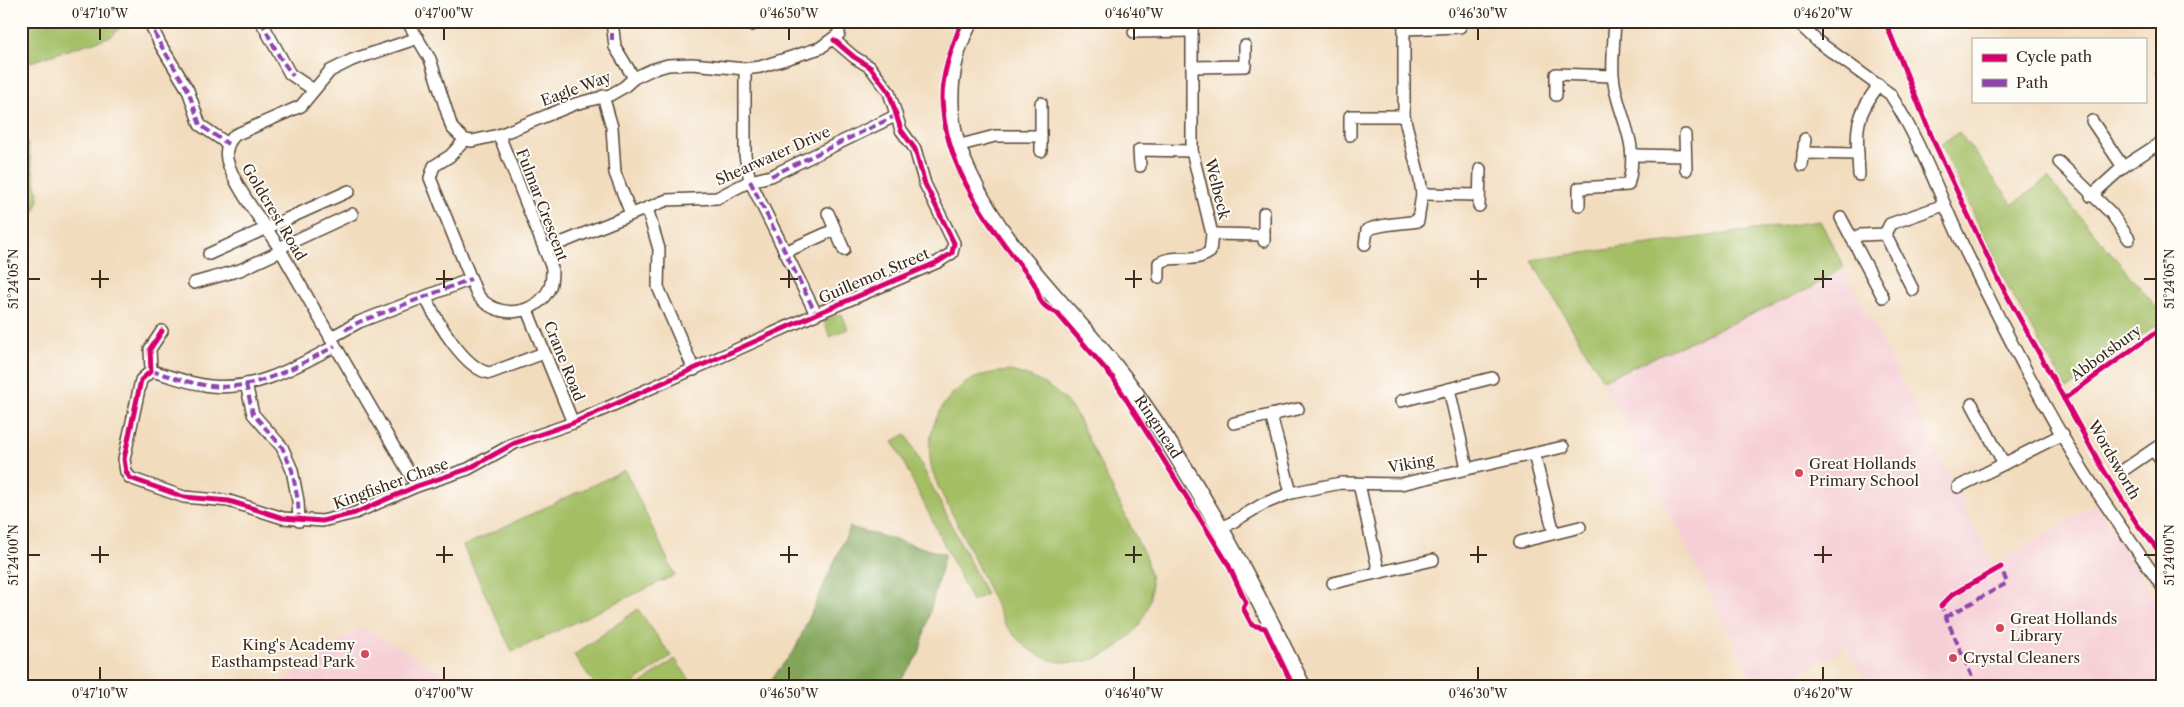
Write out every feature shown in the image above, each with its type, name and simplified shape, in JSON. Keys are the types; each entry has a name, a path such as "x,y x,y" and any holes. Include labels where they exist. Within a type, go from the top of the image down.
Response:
{"street":[{"path":"149,21 160,44 188,90 200,125 228,144 235,135 244,130 301,106 330,71 352,60 418,38"},
{"path":"262,21 290,74 314,90"},
{"path":"407,21 430,59 452,128 465,140 450,156 437,162 430,174 477,294 490,307 509,312 526,310"},
{"path":"612,21 615,47 634,78"},
{"path":"834,40 839,34 839,21"},
{"name":"Ringmead","path":"970,21 956,52 950,95 957,146 980,197 1015,251 1135,393 1180,460 1265,609 1302,686"},
{"path":"1365,244 1367,230 1378,225 1392,226 1418,221 1422,194 1404,116 1404,25 1460,27 1460,21"},
{"path":"1579,205 1579,188 1628,185 1633,156 1613,76 1615,21"},
{"name":"Wordsworth","path":"1796,21 1817,41 1890,94 1910,127 1944,206 1983,286 2063,434 2084,472 2163,588"},
{"name":"Welbeck","path":"1134,32 1192,26 1194,67 1192,151 1212,234 1210,252 1200,258 1165,259 1159,263 1159,277"},
{"name":"Eagle Way","path":"465,140 479,141 499,135 575,104 617,92 634,78 668,65 712,65 745,69 760,67 820,48 834,40"},
{"name":"Guillemot Street","path":"573,423 816,314 938,262 952,253 954,243 925,184 915,149 901,130 892,97 876,72 834,40"},
{"path":"1194,67 1245,66 1245,46"},
{"path":"745,69 745,155 750,182 816,314"},
{"path":"1556,95 1556,74 1613,76"},
{"path":"1859,174 1857,126 1863,106 1879,85"},
{"path":"603,96 612,128 615,173 631,214"},
{"path":"1041,103 1041,151"},
{"name":"Shearwater Drive","path":"546,249 672,199 717,198 750,182 771,176 896,116"},
{"path":"1350,135 1350,116 1404,116"},
{"path":"2092,121 2123,167"},
{"name":"Fulmar Crescent","path":"499,135 552,268 551,286 542,300 526,310"},
{"path":"1685,135 1684,156 1686,170"},
{"path":"957,146 996,136 1041,136"},
{"path":"1802,165 1805,139"},
{"path":"2091,196 2123,167 2163,141"},
{"name":"Goldcrest Road","path":"228,144 226,154 229,167 280,250 417,486"},
{"name":"Welbeck","path":"1140,166 1139,150 1192,151"},
{"path":"1803,153 1858,154"},
{"path":"1633,156 1684,156"},
{"path":"2059,162 2091,196 2111,213 2129,239"},
{"path":"1422,194 1479,201 1480,169"},
{"path":"210,254 267,229 274,223 349,191"},
{"path":"1885,234 1890,224 1944,206"},
{"path":"647,208 659,249 658,287 694,370"},
{"path":"828,213 844,250"},
{"name":"Welbeck","path":"1212,234 1264,238 1264,213"},
{"path":"194,283 240,270 352,214"},
{"path":"1841,218 1883,297"},
{"path":"785,252 834,230"},
{"path":"1852,239 1860,235 1885,234"},
{"path":"1885,234 1912,290"},
{"path":"151,371 211,386 246,384 276,376 332,342 359,322 426,298 471,279"},
{"path":"426,298 437,322 473,366 482,372 490,373 544,353"},
{"name":"Crane Road","path":"526,310 573,423"},
{"name":"Kingfisher Chase","path":"162,331 150,349 151,371 142,380 124,459 126,472 130,478 184,497 229,501 283,518 299,521 322,521 356,513 417,486 456,474 515,444 573,423"},
{"path":"1401,401 1492,378"},
{"path":"246,384 253,414 278,442 288,458 296,487 299,521"},
{"path":"1449,389 1467,468"},
{"path":"1972,404 2004,464"},
{"path":"1234,423 1298,408"},
{"path":"1271,415 1291,493"},
{"path":"1958,487 2063,434"},
{"path":"2125,469 2158,446 2163,463"},
{"name":"Viking","path":"1220,528 1263,504 1291,493 1341,483 1401,484 1563,447"},
{"path":"1534,454 1554,532"},
{"path":"1359,484 1379,573"},
{"path":"1520,542 1580,527"},
{"path":"1332,583 1433,560"}],"shaded area":[{"name":"Great Hollands Primary School","path":"1844,267 1994,565 2096,503 2163,614 2163,686 1867,686 1847,646 1779,686 1756,686 1603,380 1809,289"},
{"name":"King's Academy Easthampstead Park","path":"362,627 455,680 459,686 275,686"}],"green space":[{"path":"21,21 122,21 124,24 112,36 21,65"},
{"path":"21,114 39,199 21,251"},
{"path":"1959,132 2013,204 2048,178 2163,315 2163,320 2067,389 2009,289 1941,144"},
{"path":"1820,221 1844,267 1809,289 1603,380 1531,260"},
{"path":"842,314 848,329 830,337 824,321"},
{"path":"1010,371 1039,381 1055,391 1076,414 1144,554 1148,567 1151,591 1146,610 1137,628 1124,642 1108,653 1089,660 1070,663 1051,660 1028,648 1005,624 933,473 930,442 933,426 939,412 948,399 972,379 990,373"},
{"path":"906,434 986,594 972,601 893,441"},
{"path":"625,470 675,575 512,652 463,546"},
{"path":"850,527 945,554 919,654 897,686 766,686 795,649"},
{"path":"638,609 671,656 630,686 596,686 574,655"},
{"path":"675,659 694,686 638,686"}],"marked path":[{"path":"149,21 160,44 188,90 200,125 228,144"},
{"path":"261,21 279,56 293,76"},
{"path":"612,21 612,40"},
{"path":"771,176 895,116"},
{"path":"750,181 816,314 820,312"},
{"path":"345,330 359,322 471,279"},
{"path":"151,371 204,385 228,387 244,385 291,369 335,346"},
{"path":"246,384 253,414 282,447 292,470 298,501 299,521"},
{"path":"1946,617 2007,583 2001,567 1998,569"},
{"path":"1943,604 1941,606 1976,686"}],"cycle path":[{"path":"962,21 946,69 942,88 945,124 960,172 985,217 1035,284 1041,302 1044,306 1057,313 1113,378 1228,564 1246,603 1243,608 1252,625 1265,628 1293,686"},
{"path":"1885,21 1933,140 1998,279 2100,464 2137,524 2163,556"},
{"path":"162,331 150,349 151,371 141,380 124,459 126,472 130,478 184,497 229,501 283,518 322,521 355,513 417,486 468,469 515,443 573,423 816,314 938,262 952,253 954,243 925,184 915,149 901,130 889,92 870,67 854,57 834,40"},
{"name":"Abbotsbury","path":"2064,399 2163,327"},
{"path":"1941,606 1953,594 2001,567"}],"place":[{"name":"Great Hollands Primary School","path":"1799,473"},
{"name":"Great Hollands Library","path":"2000,628"},
{"name":"King's Academy Easthampstead Park","path":"365,654"},
{"name":"Crystal Cleaners","path":"1953,658"}]}
